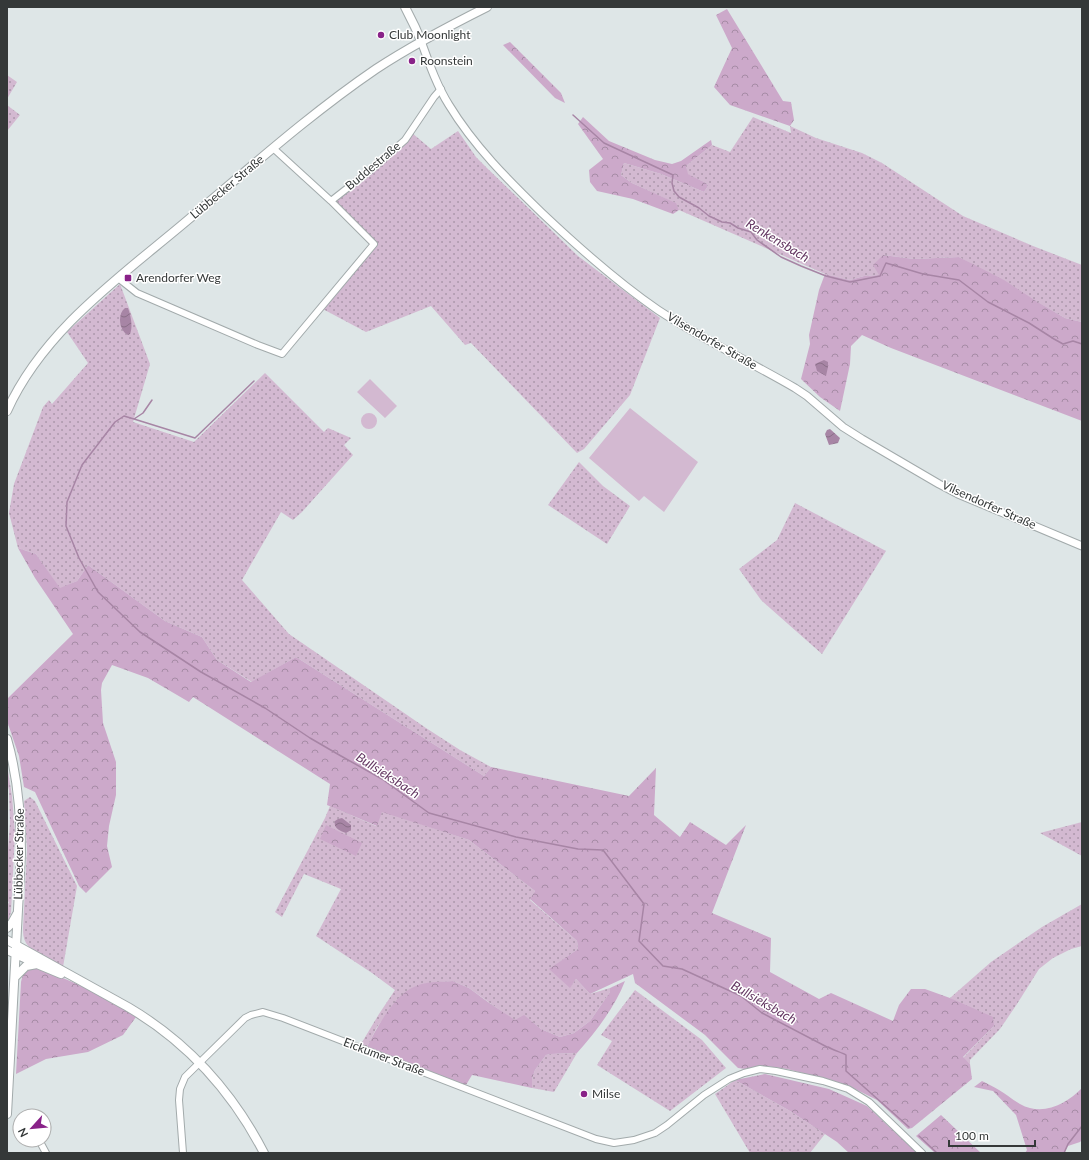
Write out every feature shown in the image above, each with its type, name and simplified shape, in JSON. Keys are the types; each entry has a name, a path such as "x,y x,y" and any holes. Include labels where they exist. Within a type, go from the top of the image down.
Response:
{"main road":[{"path":"405,7 422,41"},
{"name":"Lübbecker Straße","path":"7,412 12,400 31,369 60,333 118,278 273,148 349,88 376,69 422,41 487,7"},
{"name":"Lübbecker Straße","path":"7,739 12,756 19,795 21,824 21,854 7,1114"},
{"path":"7,928 17,914"},
{"path":"7,940 143,1016 170,1036 200,1062 232,1100 244,1117 264,1153"},
{"path":"7,950 97,989"},
{"path":"15,978 26,966 37,964"}],"street":[{"name":"Vilsendorfer Straße","path":"422,41 441,89 458,118 483,151 499,170 597,264 658,310 687,328 795,388 807,396 843,427 862,439 958,494 1082,546"},
{"name":"Buddestraße","path":"331,201 405,140 441,89"},
{"path":"118,278 137,293 282,354 374,244 331,201 273,148"},
{"name":"Eickumer Straße","path":"183,1150 179,1100 180,1089 185,1077 245,1018 263,1012 283,1018 596,1139 614,1143 634,1140 655,1133 668,1125 704,1095 729,1079 760,1069 823,1081 848,1090 869,1102 922,1153"}],"shaded area":[{"path":"7,75 17,82 7,99"},
{"path":"7,105 20,115 7,131"},
{"path":"753,117 791,133 790,126 816,138 862,153 882,163 963,216 1082,265 1082,322 1065,318 959,257 914,259 883,255 880,275 864,276 850,280 825,274 679,210 675,203 632,183 621,175 624,163 661,174 704,192 708,186 706,183 687,174 686,166 712,145 730,152"},
{"path":"458,131 476,157 578,256 660,318 630,395 584,449 577,453 471,343 465,345 431,306 366,332 319,307 371,244 331,205 380,164 412,133 431,149"},
{"path":"120,284 150,364 133,422 194,442 265,373 324,432 328,428 351,438 344,445 353,455 293,520 281,512 242,580 289,634 426,728 460,750 491,767 484,776 296,657 252,682 217,660 202,637 165,621 88,565 77,581 60,589 36,554 18,548 9,513 14,484 43,407 49,400 52,404 88,363 67,332"},
{"path":"370,379 397,406 385,418 357,392"},
{"path":"630,408 698,462 664,512 644,496 639,501 589,458"},
{"path":"369,413 375,415 377,421 375,427 369,429 363,427 361,421 363,415"},
{"path":"579,462 603,486 630,506 607,544 548,505"},
{"path":"795,503 886,551 822,654 761,600 739,569 777,540"},
{"path":"7,765 12,796 15,833 11,912 7,923 7,906 9,902 7,901 7,862 10,823"},
{"path":"30,797 35,801 77,886 63,967 29,947 24,937 23,928 27,850 24,801"},
{"path":"330,806 376,826 382,811 469,840 535,891 530,900 577,941 578,949 550,969 570,987 576,979 590,994 610,988 610,992 590,1021 574,1033 560,1037 541,1029 524,1016 515,1021 469,988 453,981 440,982 384,1018 377,1027 367,1047 361,1044 395,990 316,936 341,889 304,874 282,917 275,912"},
{"path":"1082,822 1082,856 1040,833"},
{"path":"1082,904 1082,946 1071,949 1053,958 1039,969 1000,1029 970,1060 970,1064 963,1058 994,1026 950,998 991,962 1042,927"},
{"path":"635,990 702,1040 726,1068 670,1111 597,1065 612,1041 601,1035"},
{"path":"577,1053 554,1092 532,1088 532,1079 535,1070 546,1055"},
{"path":"735,1080 790,1111 825,1134 810,1153 750,1153 715,1094"}],"green space":[{"path":"727,9 783,101 791,102 794,120 790,126 730,105 714,87 732,48 716,15"},
{"path":"510,42 561,93 565,103 555,98 503,45"},
{"path":"583,117 609,141 655,160 672,164 681,161 711,140 712,145 686,166 688,174 706,183 708,186 704,192 661,174 624,163 621,175 632,183 676,203 679,210 673,214 633,199 597,191 590,182 589,170 603,159 578,124"},
{"path":"883,255 914,259 959,257 1004,280 1065,318 1082,322 1082,421 891,348 862,335 851,346 850,364 840,411 820,397 801,379 810,344 809,335 819,290 825,274 850,280 864,276 879,275 873,265"},
{"path":"18,548 36,554 60,588 77,581 88,565 165,621 202,637 217,660 251,682 296,657 484,776 491,767 629,796 656,768 654,815 680,837 690,822 726,845 746,825 712,913 771,938 770,972 819,999 831,993 893,1021 899,1005 911,989 925,989 993,1017 994,1026 963,1057 970,1064 972,1079 912,1128 908,1129 877,1100 849,1086 787,1069 766,1066 745,1069 738,1068 705,1035 635,983 633,974 590,994 576,979 570,988 549,969 578,949 577,941 530,899 535,891 469,840 382,812 377,826 327,805 330,784 193,697 189,702 148,678 112,665 102,683 101,690 103,723 116,762 116,795 109,826 107,846 112,867 86,893 79,886 35,792 24,787 19,756 7,721 7,699 73,634 35,578"},
{"path":"326,825 362,843 356,856 320,839"},
{"path":"34,967 77,984 115,1003 136,1017 123,1035 88,1052 46,1059 16,1074 21,982 25,973"},
{"path":"453,981 469,988 515,1020 524,1015 541,1029 560,1037 574,1033 590,1021 610,992 610,988 625,981 621,991 604,1019 577,1053 546,1055 535,1070 532,1079 532,1088 472,1075 466,1085 367,1047 386,1013 399,997 418,985 433,982"},
{"path":"765,1074 829,1089 867,1106 917,1153 849,1153 837,1142 790,1111 735,1080"},
{"path":"982,1081 1020,1104 1029,1108 1037,1109 1046,1109 1061,1104 1082,1088 1082,1140 1068,1146 1064,1153 1025,1153 1027,1150 1016,1115 993,1091 974,1087"},
{"path":"941,1115 981,1153 935,1153 916,1136"}],"water":[{"path":"125,308 128,308 131,321 131,331 128,335 123,330 120,322 122,311"},
{"path":"824,360 828,362 826,376 817,371 815,364"},
{"path":"830,429 840,438 838,443 829,445 825,434 827,430"},
{"path":"342,818 351,825 351,830 346,833 339,830 335,826 335,821"}],"waterway":[{"name":"Renkensbach","path":"573,115 604,143 673,175 672,183 674,191 679,197 699,208 709,216 751,232 757,240 781,257 801,266 826,276 850,282 880,276 886,263 923,274 959,280 988,302 1029,323 1063,344 1073,341 1082,344"},
{"name":"Bullsieksbach","path":"134,419 195,438 254,381"},
{"name":"Bullsieksbach","path":"152,400 143,413 134,419 124,416 115,422 82,465 67,502 66,526 79,558 98,592 140,632 201,672 265,708 310,738 382,779 429,813 516,837 578,849 603,850 644,904 639,941 663,966 682,969 741,996 762,1013 827,1047"},
{"name":"Bullsieksbach","path":"828,1047 846,1055 846,1071 909,1127"},
{"path":"1064,1153 1068,1144 1082,1126"},
{"name":"Bullsieksbach","path":"919,1136 937,1153"}],"place":[{"name":"Club Moonlight","path":"381,35"},
{"name":"Roonstein","path":"412,61"},
{"name":"Arendorfer Weg","path":"128,278"},
{"name":"Milse","path":"584,1094"}]}
